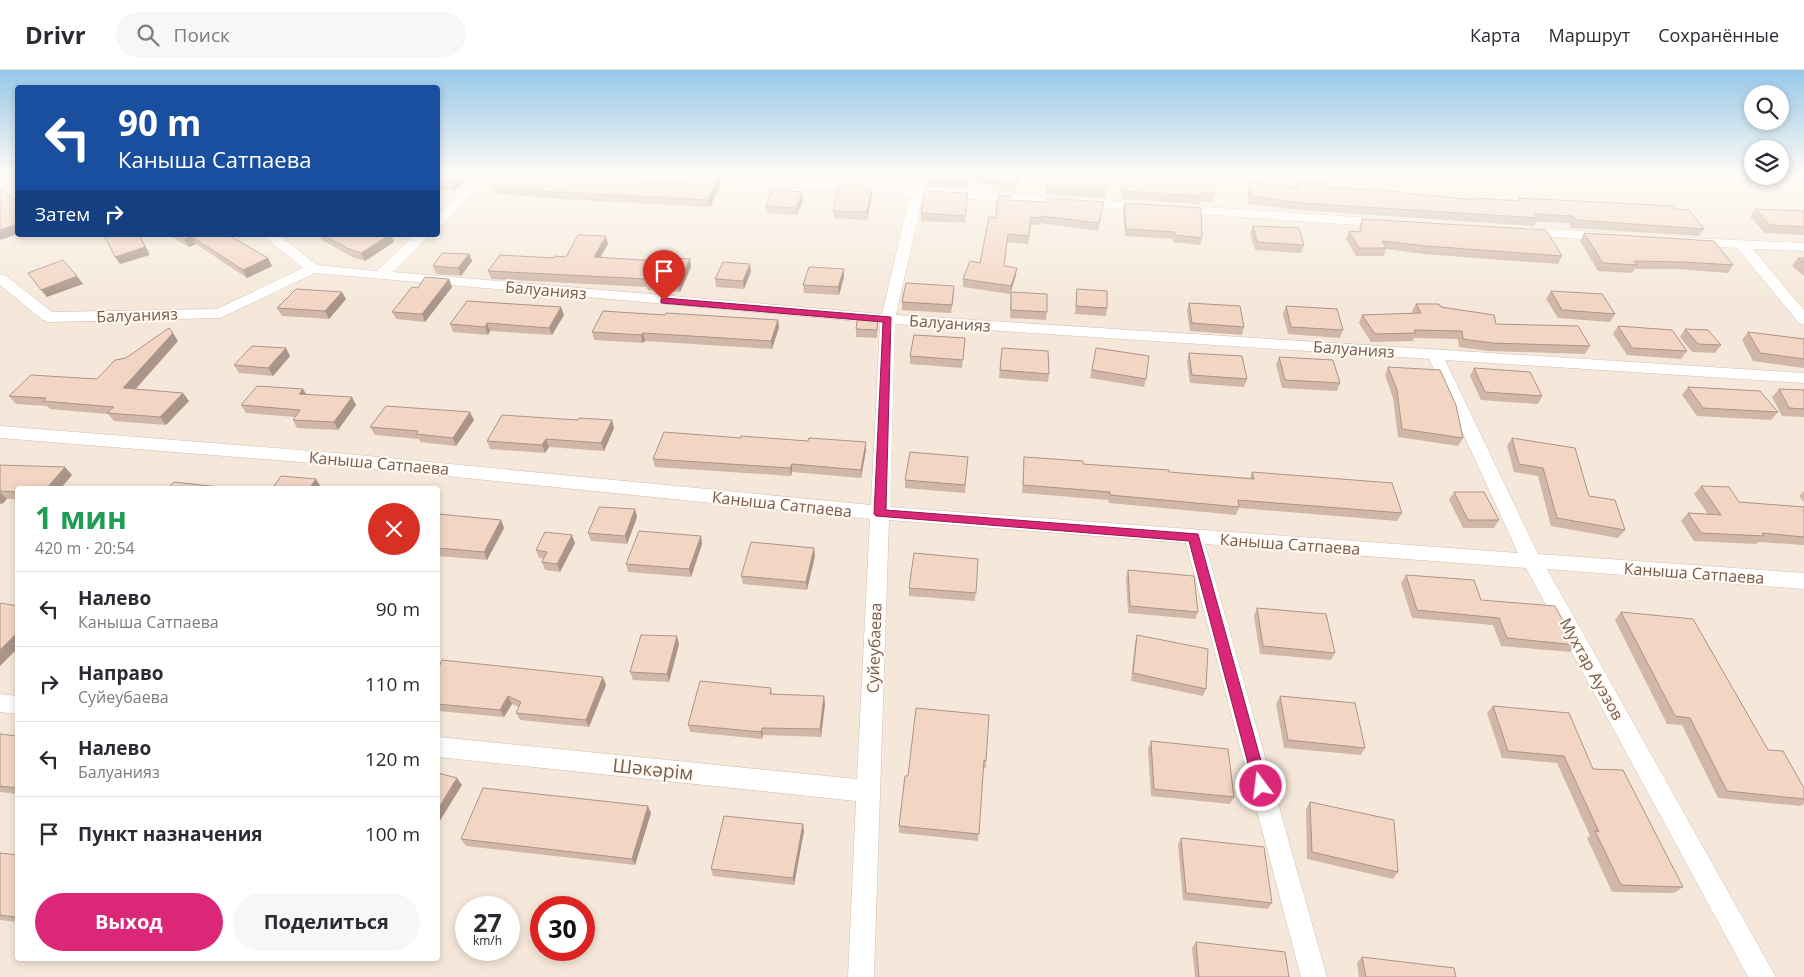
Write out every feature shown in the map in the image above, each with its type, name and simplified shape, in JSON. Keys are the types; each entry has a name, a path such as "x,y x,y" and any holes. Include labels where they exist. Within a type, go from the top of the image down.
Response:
{"street":[{"name":"Суйеубаева","path":"861,977 888,319 912,216"},
{"path":"1283,216 1404,224"},
{"path":"1513,231 1623,238"},
{"path":"272,237 314,269"},
{"path":"381,275 421,237"},
{"path":"1672,241 1804,247"},
{"path":"1742,245 1804,320"},
{"name":"Балуанияз","path":"0,278 48,317 220,312 314,269 888,319 1804,378"},
{"name":"Мухтар Ауэзов","path":"1435,354 1532,562 1763,977"},
{"name":"Каныша Сатпаева","path":"0,432 337,459 880,514 1804,582"},
{"path":"1194,537 1314,977"},
{"path":"0,703 15,705"},
{"name":"Шәкәрім","path":"440,747 868,790"}],"shaded area":[{"path":"0,216 15,216 15,237 440,237 440,216 1804,216 1804,977 0,977"}],"building":[{"path":"0,216 15,216 15,225 0,230"},
{"path":"996,216 1041,216 1041,218 1031,217 1029,236 1008,234 1004,266 1017,268 1011,286 963,279 970,261 980,263 989,217 996,218"},
{"path":"1044,216 1101,216 1099,223"},
{"path":"1125,216 1201,216 1202,238 1175,235 1175,232 1126,229"},
{"path":"1512,216 1537,216 1538,218"},
{"path":"1573,216 1694,216 1704,229 1576,220"},
{"path":"1762,216 1804,216 1804,227 1770,225"},
{"path":"1362,219 1546,230 1562,256 1382,241 1387,248 1359,248 1349,231 1361,232"},
{"path":"1253,226 1299,228 1304,245 1257,242"},
{"path":"1584,233 1714,241 1733,265 1634,261 1637,265 1603,263"},
{"path":"578,235 606,236 594,257 657,261 659,257 690,259 678,284 646,282 647,279 488,271 500,255 566,257"},
{"path":"105,237 140,237 145,247 115,257"},
{"path":"193,237 231,237 268,258 243,270"},
{"path":"327,237 387,237 361,253"},
{"path":"442,253 469,254 458,268 433,266"},
{"path":"63,260 77,276 41,290 28,273"},
{"path":"723,262 750,264 743,281 715,279"},
{"path":"809,267 844,269 838,287 803,285"},
{"path":"425,277 449,279 422,314 392,312 412,287 418,288"},
{"path":"906,283 954,286 952,305 902,302"},
{"path":"296,289 342,292 325,311 277,308"},
{"path":"1077,289 1107,291 1107,308 1076,306"},
{"path":"1551,291 1602,294 1615,314 1562,310"},
{"path":"1011,292 1047,294 1047,312 1011,310"},
{"path":"467,301 561,307 549,328 487,323 485,327 450,324"},
{"path":"1189,303 1240,306 1244,327 1192,323"},
{"path":"1416,304 1439,304 1441,307 1494,315 1496,324 1578,326 1590,346 1492,343 1463,339 1462,331 1414,330 1416,333 1375,334 1362,315 1421,313"},
{"path":"1286,306 1337,309 1343,330 1291,327"},
{"path":"603,311 778,320 771,341 643,333 641,335 592,332"},
{"path":"858,315 878,317 877,330 856,329"},
{"path":"1618,326 1672,330 1687,351 1632,348"},
{"path":"169,328 173,333 123,388 183,393 160,417 107,413 114,407 43,401 46,398 9,396 31,375 97,379 115,360 126,358"},
{"path":"1685,329 1708,330 1721,345 1698,344"},
{"path":"1748,332 1804,339 1804,359 1760,353"},
{"path":"914,335 965,338 963,360 910,356"},
{"path":"252,346 286,348 268,368 234,365"},
{"path":"1002,348 1048,351 1049,374 1000,370"},
{"path":"1096,348 1149,356 1146,379 1092,370"},
{"path":"1189,353 1242,356 1247,379 1192,375"},
{"path":"1279,357 1333,360 1340,383 1285,380"},
{"path":"1388,367 1440,370 1456,405 1463,438 1402,429 1397,390"},
{"path":"1474,368 1530,372 1542,396 1485,392"},
{"path":"257,386 303,389 299,394 352,397 334,422 293,420 300,410 241,405"},
{"path":"1688,387 1760,391 1778,412 1703,408"},
{"path":"1779,389 1804,390 1804,409 1789,408"},
{"path":"386,406 470,412 453,438 416,434 418,431 370,427"},
{"path":"502,415 578,420 579,418 612,420 601,443 546,439 542,445 487,441"},
{"path":"664,432 741,438 741,436 808,441 809,438 866,442 861,470 792,464 790,468 653,459"},
{"path":"1512,438 1575,448 1589,496 1615,500 1625,530 1557,518 1543,468 1519,464"},
{"path":"910,452 968,457 965,485 905,480"},
{"path":"1024,457 1083,461 1083,464 1169,470 1169,472 1254,479 1252,472 1392,483 1402,513 1238,500 1239,507 1110,495 1110,492 1023,485"},
{"path":"0,465 65,467 49,486 15,486 15,492 0,491"},
{"path":"281,476 316,479 311,486 274,486"},
{"path":"174,482 210,486 170,486"},
{"path":"1701,486 1729,487 1739,502 1804,507 1804,537 1762,533 1764,536 1701,533 1688,513 1721,515"},
{"path":"1454,492 1484,492 1499,520 1468,520"},
{"path":"599,507 635,509 625,536 588,533"},
{"path":"440,514 501,520 484,552 440,548"},
{"path":"639,531 701,536 689,569 626,564"},
{"path":"545,532 572,535 557,564 542,562 547,552 536,550"},
{"path":"751,542 814,548 806,582 741,576"},
{"path":"914,553 978,559 976,593 909,588"},
{"path":"1128,570 1194,576 1198,612 1130,606"},
{"path":"1406,575 1474,580 1481,600 1555,606 1576,645 1507,638 1499,618 1417,610"},
{"path":"0,604 15,605 15,635 0,650"},
{"path":"1257,608 1326,614 1335,653 1263,646"},
{"path":"1621,612 1693,619 1768,750 1783,751 1804,788 1804,799 1727,791 1690,718 1675,716"},
{"path":"641,635 677,636 667,674 630,672"},
{"path":"1137,635 1208,649 1206,689 1133,673"},
{"path":"442,660 603,677 586,720 516,713 521,702 508,696 500,710 440,704 440,665"},
{"path":"700,681 771,688 770,694 824,696 820,729 762,728 761,732 688,725"},
{"path":"1280,696 1355,703 1365,748 1288,740"},
{"path":"1493,706 1569,713 1593,769 1623,770 1683,887 1621,885 1595,831 1599,832 1564,756 1508,751"},
{"path":"916,708 989,715 979,834 899,826 905,776 908,776"},
{"path":"0,734 15,736 15,788 0,786"},
{"path":"1151,741 1228,749 1234,797 1154,789"},
{"path":"440,774 457,778 440,806"},
{"path":"483,788 648,806 632,859 461,839"},
{"path":"1310,802 1394,820 1398,872 1312,852"},
{"path":"724,816 803,824 793,878 711,869"},
{"path":"1181,838 1264,847 1272,903 1186,893"},
{"path":"0,853 15,855 15,917 0,915"},
{"path":"1196,942 1285,952 1289,977 1199,977"},
{"path":"1362,957 1454,968 1456,977 1366,977"}],"route":[{"path":"664,301 888,319 880,514 1194,537 1261,786"}]}
